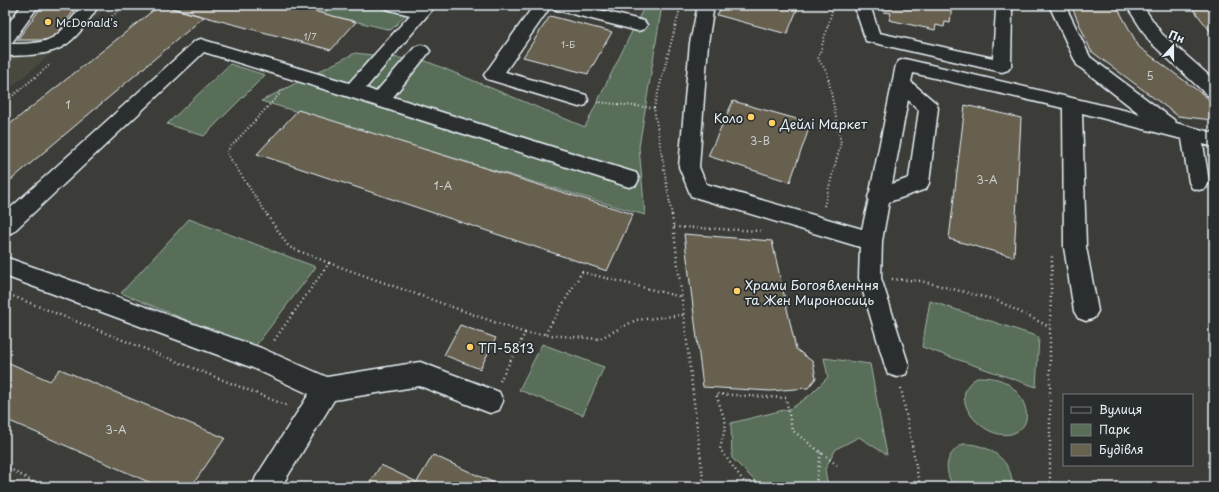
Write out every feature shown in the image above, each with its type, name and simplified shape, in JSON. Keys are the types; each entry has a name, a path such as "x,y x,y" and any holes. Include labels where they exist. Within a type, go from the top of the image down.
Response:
{"lane":[{"path":"5,40 31,5"},
{"path":"5,50 41,50 56,45 70,34 91,5"},
{"path":"392,5 425,9"},
{"path":"543,5 493,75 579,100"},
{"path":"558,5 638,25"},
{"path":"706,5 700,43 689,167 698,190 871,241"},
{"path":"862,5 872,37 1002,66 1004,10 1002,5"},
{"path":"1057,5 1083,61 1182,132 1199,182"},
{"path":"1134,5 1156,38 1214,90"},
{"path":"353,90 425,9"},
{"path":"5,226 201,45 353,90 380,100 628,179"},
{"path":"380,100 421,51"},
{"path":"897,366 870,278 871,241 878,197 905,65 1072,104 1214,140"},
{"path":"878,197 919,183 929,108 902,84"},
{"path":"1072,104 1076,246 1086,311"},
{"path":"5,266 261,359 326,389 420,374 490,401"},
{"path":"266,487 326,389"}],"path":[{"path":"681,5 654,108 674,227 704,487"},
{"path":"818,226 841,143 827,72 818,59 834,5"},
{"path":"298,74 226,152 289,247 329,263 524,333 600,339 636,320 683,315"},
{"path":"579,100 654,108"},
{"path":"674,227 762,231 769,233"},
{"path":"1050,487 1050,327 1052,255"},
{"path":"261,359 329,263"},
{"path":"545,334 582,272 681,297"},
{"path":"870,278 921,281 996,300 1050,327"},
{"path":"5,293 288,406 288,413"},
{"path":"490,401 524,333"},
{"path":"897,366 920,487"},
{"path":"765,487 745,482 720,449 726,424 716,394 786,398 792,430 837,465"},
{"path":"806,487 816,483 820,452"},
{"path":"5,466 42,487"}],"shaded area":[{"path":"5,5 110,5 5,92"}],"green space":[{"path":"288,5 415,5 391,30"},
{"path":"645,5 662,5 639,147 645,215 261,101 355,53 426,61 585,127"},
{"path":"230,64 265,75 204,136 167,124"},
{"path":"189,219 316,267 254,348 121,293"},
{"path":"930,301 1039,337 1036,387 922,347"},
{"path":"542,344 604,367 583,415 519,390"},
{"path":"824,358 870,364 887,455 859,437 836,449 825,469 828,487 787,487 757,483 732,458 731,423 792,408 810,395 828,377"},
{"path":"979,377 1001,380 1013,388 1018,394 1025,407 1026,421 1016,432 1005,435 993,432 982,426 972,417 966,406 964,395 968,385"},
{"path":"963,444 981,446 990,450 1004,461 1009,469 1012,487 954,487 948,475 947,469 949,458 957,448"}],"building":[{"name":"McDonald's","path":"43,5 78,5 53,40 17,40"},
{"path":"160,5 204,17 5,185 5,128"},
{"path":"160,5 290,5 356,22 331,50"},
{"path":"723,5 799,5 787,34 717,15"},
{"path":"880,5 952,5 950,23 945,22 944,27 936,25 935,30 889,20 891,13 883,12 884,7 880,7"},
{"path":"1071,5 1116,5 1139,47 1209,99 1212,120 1178,116 1091,51"},
{"path":"1190,5 1214,5 1214,36"},
{"path":"550,16 612,32 588,74 523,57"},
{"path":"733,101 811,123 790,182 708,156"},
{"path":"965,105 1021,118 1014,257 949,239"},
{"path":"298,110 633,214 607,271 257,154"},
{"name":"Храми Богоявленння та Жен Мироносиць","path":"684,234 772,241 796,349 813,362 816,378 808,388 770,391 703,387"},
{"name":"ТП-5813","path":"460,325 496,338 480,369 444,355"},
{"path":"5,361 50,381 60,369 225,438 191,487 160,487 5,419"},
{"path":"433,455 503,487 367,487 381,465 417,482"}],"place":[{"name":"McDonald's","path":"48,22"},
{"name":"Коло","path":"751,117"},
{"name":"Дейлі Маркет","path":"772,123"},
{"name":"Храми Богоявленння та Жен Мироносиць","path":"737,291"},
{"name":"ТП-5813","path":"470,347"}]}
